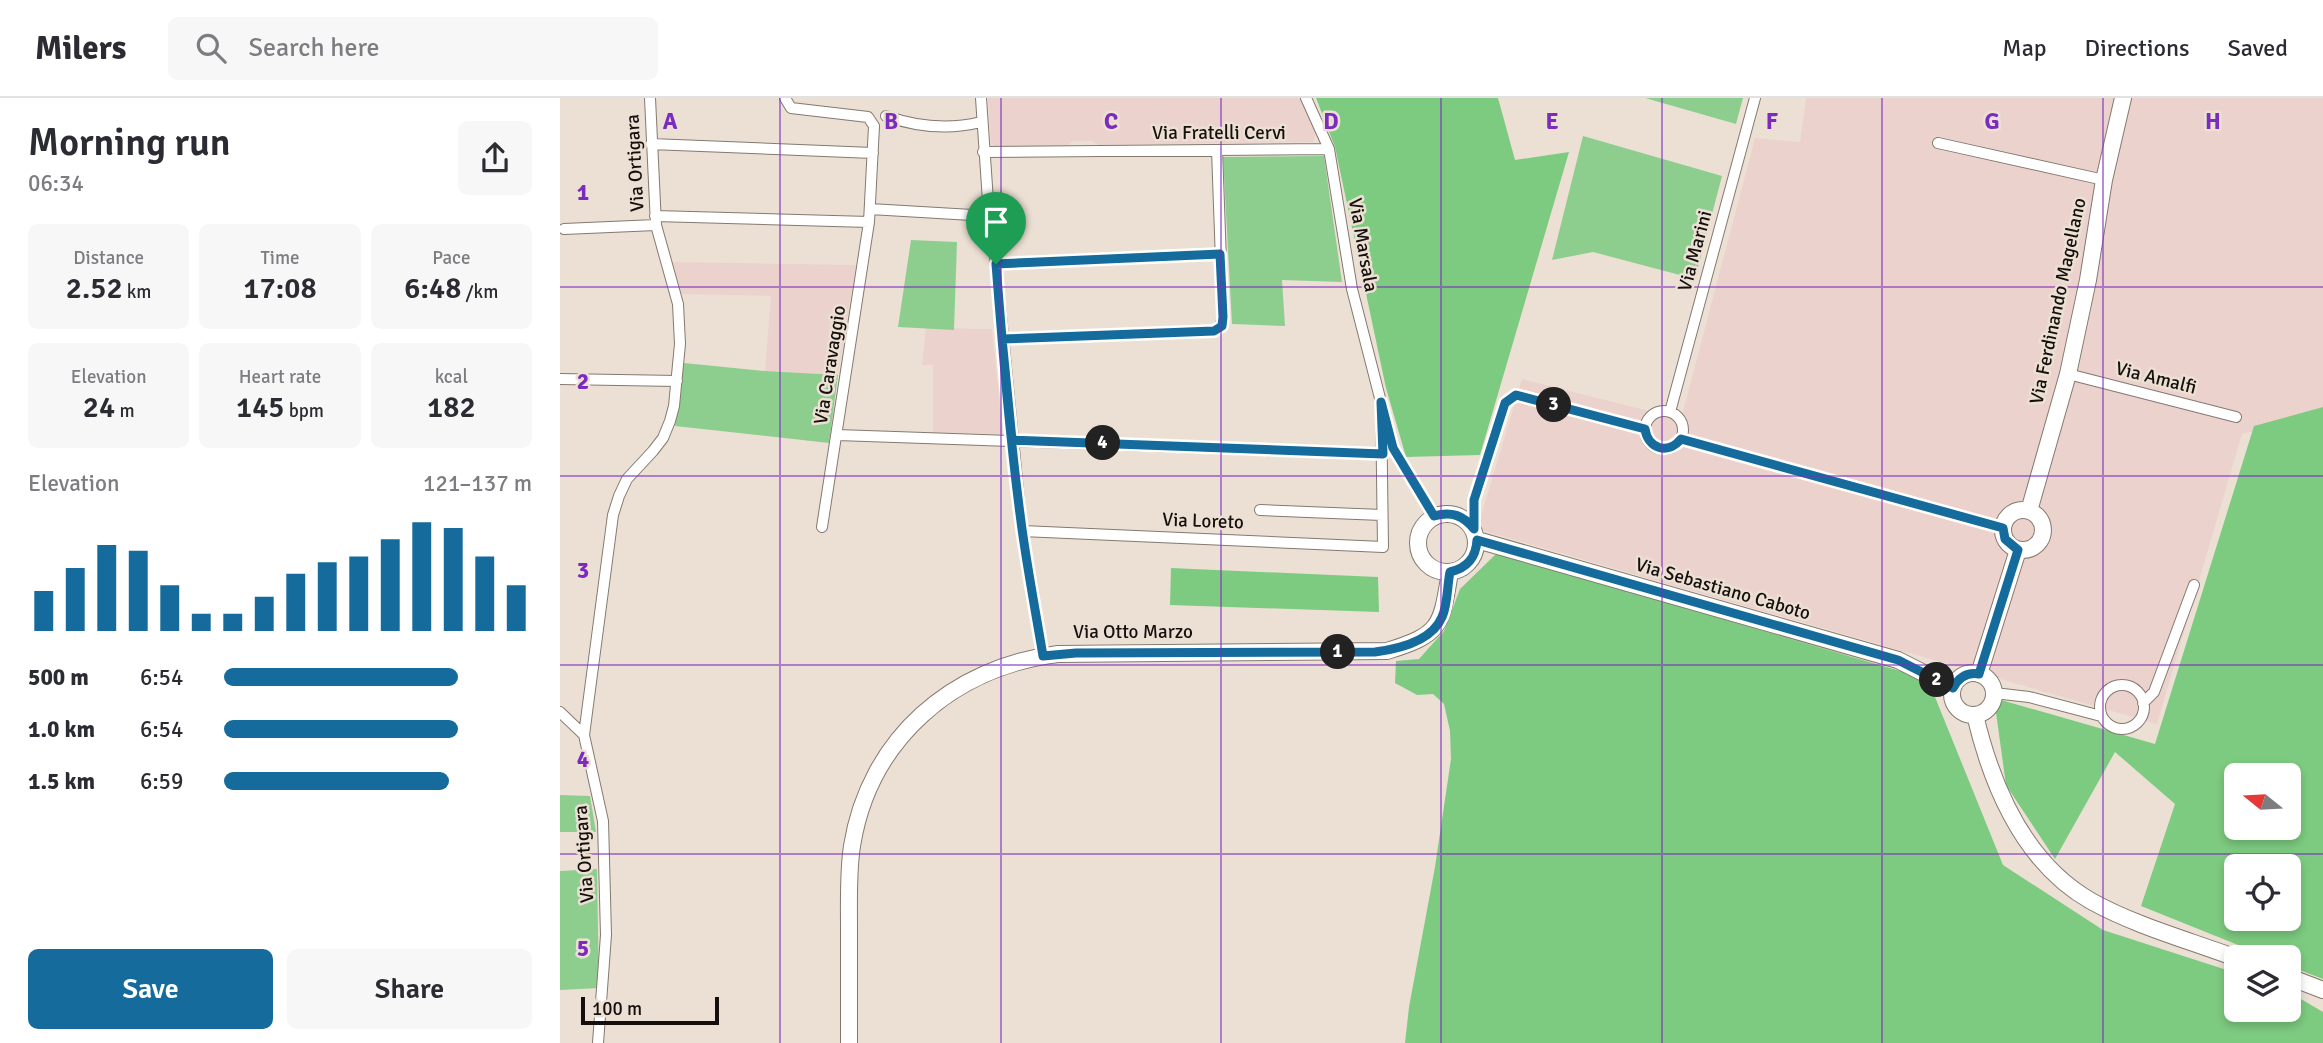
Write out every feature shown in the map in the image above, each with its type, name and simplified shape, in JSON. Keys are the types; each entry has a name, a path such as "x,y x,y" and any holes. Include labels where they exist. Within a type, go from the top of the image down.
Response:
{"street":[{"name":"Via Ortigara","path":"598,1043 606,935 603,821 583,735 613,515 627,479 663,438 674,405 680,344 677,304 656,221 650,98"},
{"name":"Via Caravaggio","path":"785,98 791,108 868,117 874,126 869,222 822,527"},
{"path":"981,98 989,216 1022,531 1043,656"},
{"name":"Via Marsala","path":"1306,98 1329,149 1352,289 1393,448 1434,516"},
{"name":"Via Marini","path":"1670,412 1755,98"},
{"name":"Via Ferdinando Magellano","path":"2029,511 2067,374 2088,280 2104,180 2123,98"},
{"path":"886,116 932,127 981,122"},
{"path":"1938,143 2104,180"},
{"path":"651,144 873,153"},
{"name":"Via Fratelli Cervi","path":"984,152 1329,149"},
{"path":"1002,339 1214,331 1222,326 1217,150"},
{"path":"870,209 989,216"},
{"name":"Via Ortigara","path":"564,229 656,221"},
{"path":"656,221 869,222"},
{"path":"996,264 1220,254"},
{"name":"Via Amalfi","path":"2067,374 2236,416"},
{"path":"560,379 677,381"},
{"path":"1476,535 1461,516 1452,513 1434,516 1420,531 1419,551 1430,567 1450,572 1467,565 1476,550 1476,535 1474,500 1505,403 1516,395 1645,429"},
{"name":"Via Marsala","path":"1381,402 1383,547"},
{"path":"1670,412 1676,415 1682,426 1681,439 1671,447 1659,448 1648,441 1645,429 1653,414 1670,412"},
{"path":"837,435 1383,454"},
{"path":"1681,439 2003,528"},
{"path":"1260,510 1382,515"},
{"path":"2029,511 2040,519 2043,533 2041,540 2031,549 2018,550 2005,539 2003,528 2012,513 2029,511"},
{"name":"Via Loreto","path":"1022,531 1383,547"},
{"name":"Via Sebastiano Caboto","path":"1476,535 1898,660 1953,688"},
{"path":"1979,674 2018,550"},
{"name":"Via Otto Marzo","path":"849,1043 850,863 858,819 874,778 904,733 943,697 989,671 1023,659 1043,656 1076,653 1387,651 1421,639 1441,620 1450,572"},
{"path":"2143,703 2154,692 2194,585"},
{"path":"1979,674 1989,681 1994,693 1991,705 1987,710 1975,715 1962,712 1953,702 1953,688 1961,677 1979,674"},
{"path":"1994,693 2029,697 2101,716 2111,726 2124,729 2137,723 2143,703 2136,691 2123,685 2115,686 2104,695 2101,716"},
{"path":"560,712 583,735"},
{"path":"1975,715 1984,755 2017,825 2033,850 2071,888 2122,916 2224,954"},
{"path":"2301,981 2323,990"}],"shaded area":[{"path":"988,98 1300,98 1316,133 1313,142 1098,145 1092,141 1072,141 1066,148 996,148 991,143"},
{"path":"1806,98 2323,98 2323,414 2242,434 2157,724 1477,529 1522,379 1681,419 1755,138 1800,142"},
{"path":"673,262 856,265 838,375 765,371 771,296 681,294"},
{"path":"926,328 992,329 1003,434 933,433 933,365 922,365"}],"green space":[{"path":"1316,98 1498,98 1515,160 1569,152 1480,455 1406,457 1386,388 1335,147"},
{"path":"1645,98 1743,98 1736,124"},
{"path":"1583,136 1722,176 1695,279 1593,252 1552,260"},
{"path":"1324,156 1342,282 1282,280 1285,326 1232,324 1223,157"},
{"path":"911,240 957,242 954,330 898,327"},
{"path":"684,363 838,375 829,443 675,426"},
{"path":"2323,407 2323,979 2301,971 2301,945 2238,945 2141,906 2175,804 2115,752 2055,859 2006,785 1994,698 2155,744 2254,426"},
{"path":"1497,553 1931,680 1935,697 2003,865 2103,930 2224,969 2224,1022 2301,1022 2301,999 2323,1012 2323,1043 1405,1043 1451,759 1450,731 1444,704 1433,694 1417,695 1395,683 1396,661 1419,659 1444,631 1460,589"},
{"path":"1171,568 1378,577 1379,612 1170,605"},
{"path":"560,795 590,796 596,832 560,832"},
{"path":"597,869 599,988 560,990 560,871"}],"route":[{"path":"996,264 1002,339 1012,440 1022,531 1043,656 1076,653 1375,652 1407,646 1421,639 1441,620 1450,572 1459,570 1473,558 1477,540 1898,660 1953,688 1966,674 1979,674 2018,550 2008,544 2003,528 1681,439 1671,447 1659,448 1648,441 1645,429 1516,395 1505,403 1474,500 1474,529 1461,516 1452,513 1434,516 1393,448 1381,402 1383,454 1012,440 1002,339 1214,331 1222,326 1223,317 1220,254 996,264"}]}
